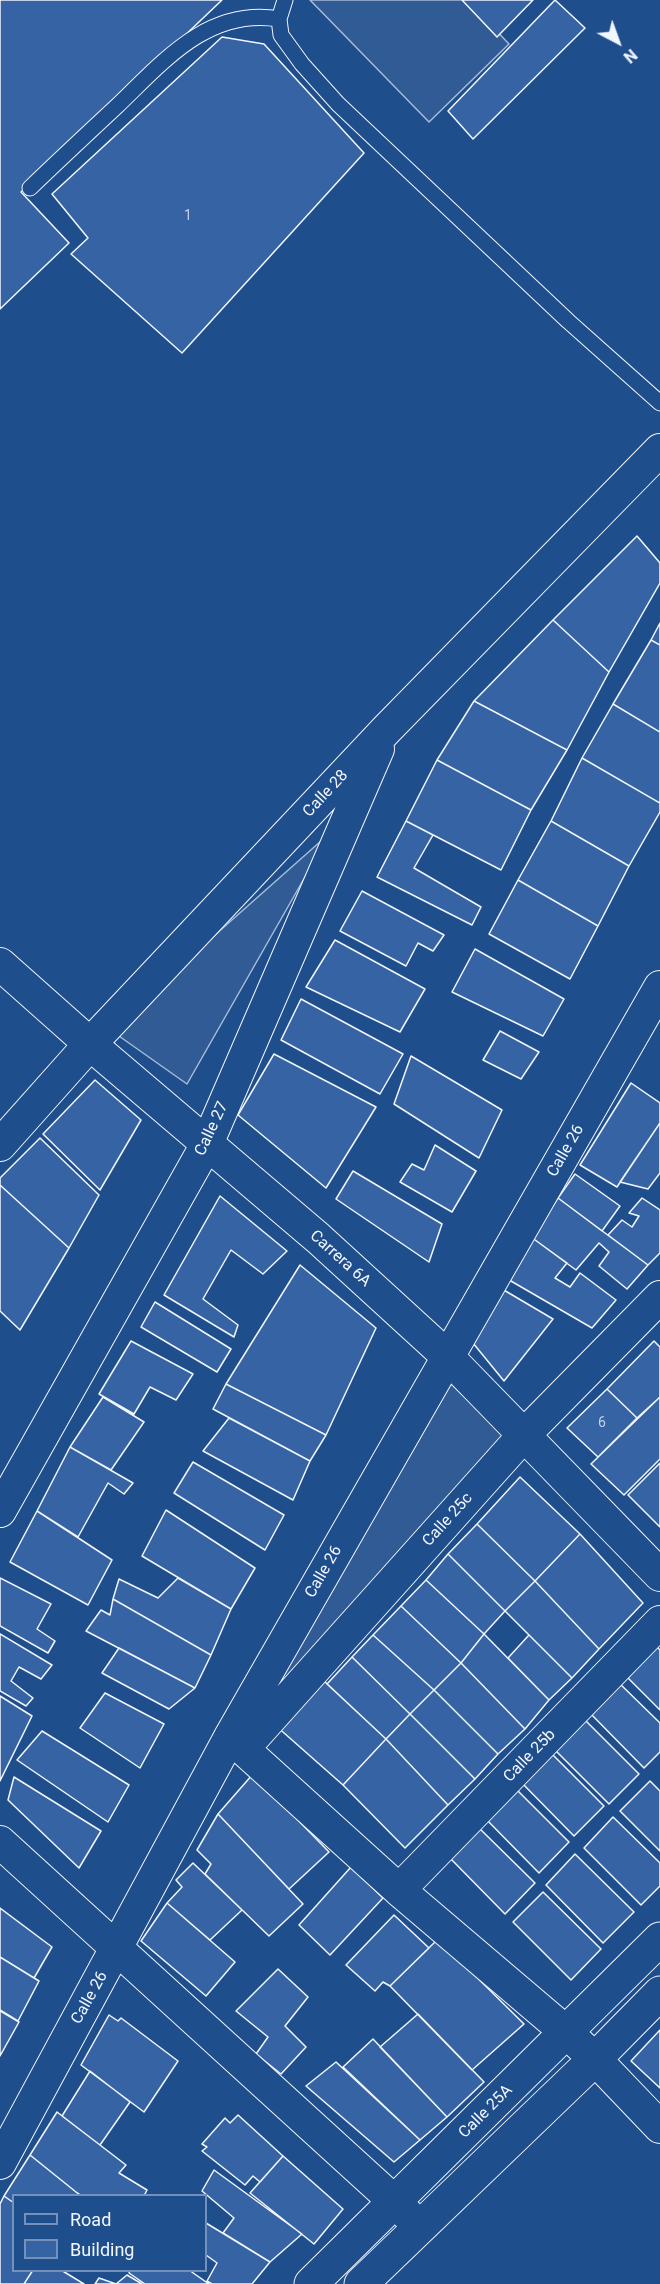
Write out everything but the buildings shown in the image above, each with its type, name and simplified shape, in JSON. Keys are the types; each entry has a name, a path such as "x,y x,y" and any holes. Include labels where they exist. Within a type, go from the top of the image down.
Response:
{"street":[{"name":"Calle 28","path":"0,1144 90,1044 387,729 656,461"},
{"name":"Calle 27","path":"0,1510 207,1144 387,729"},
{"name":"Carrera 6A","path":"0,964 90,1044 318,1238 447,1356 660,1575"},
{"name":"Calle 26","path":"0,2163 117,1948 237,1743 447,1356 655,1009"},
{"name":"Calle 25c","path":"237,1743 524,1435 660,1297"},
{"name":"Calle 25b","path":"399,1890 660,1622"},
{"path":"237,1743 399,1890 566,2032 660,2127"},
{"path":"0,1842 420,2227"},
{"name":"Calle 25A","path":"322,2281 395,2202 660,1939"},
{"path":"361,2284 595,2059 660,1993"}],"lane":[{"path":"285,0 279,19 281,35 302,64 338,104 568,321 660,403"},
{"path":"30,188 163,60 196,36 218,25 238,19 261,16 279,19"}],"shaded area":[{"path":"310,0 467,0 509,44 429,122"},
{"path":"330,833 187,1084 109,1029"},
{"path":"449,1382 506,1437 247,1732"}]}
